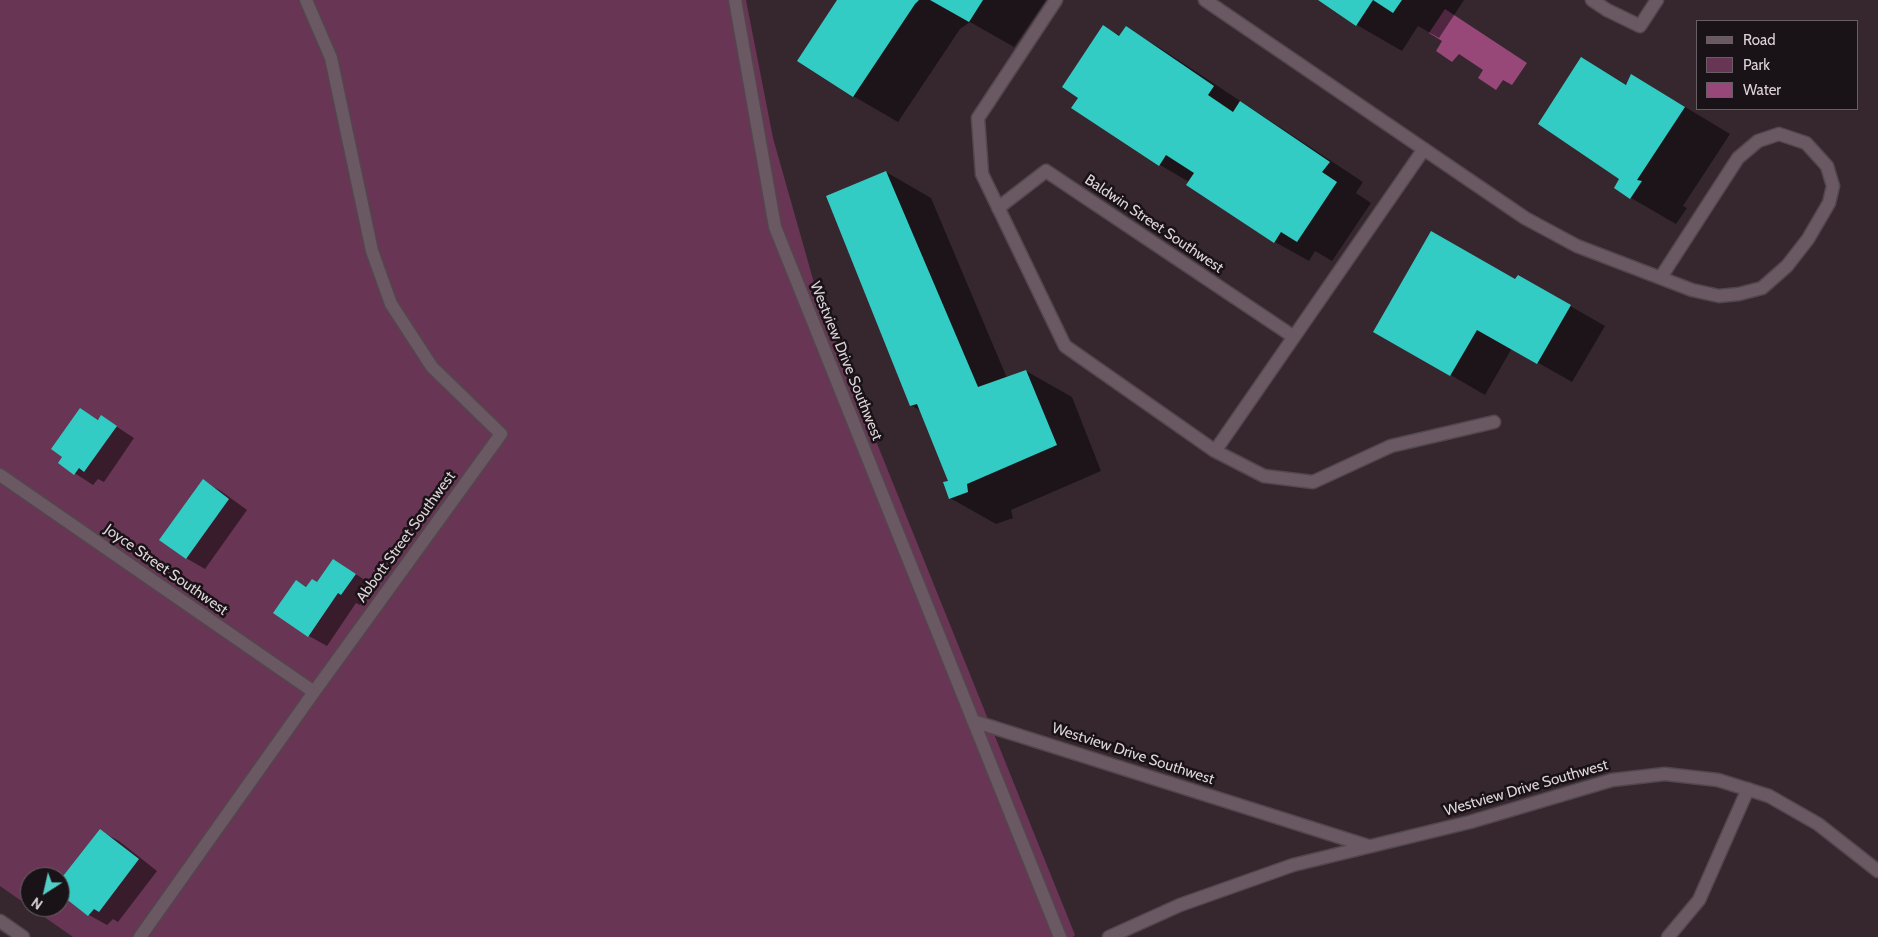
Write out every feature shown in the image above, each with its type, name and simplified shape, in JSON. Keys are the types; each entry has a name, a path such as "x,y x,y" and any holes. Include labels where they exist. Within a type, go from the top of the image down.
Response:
{"street":[{"name":"Abbott Street Southwest","path":"140,937 501,434 432,368 391,304 372,251 330,58 306,0"},
{"name":"Westview Drive Southwest","path":"735,0 775,227 1060,937"},
{"path":"1056,0 978,118 982,174 1066,346 1215,451 1264,476 1313,482 1391,446 1494,422"},
{"path":"1205,0 1525,218 1577,246 1692,290 1719,296 1739,294 1762,288 1788,266 1808,239 1829,203 1832,186 1827,166 1806,143 1779,134 1758,141 1738,158 1661,277"},
{"path":"1592,0 1607,10 1640,26 1657,0"},
{"path":"1215,451 1424,149"},
{"name":"Baldwin Street Southwest","path":"998,208 1046,171 1294,337"},
{"name":"Joyce Street Southwest","path":"0,475 314,692"},
{"name":"Westview Drive Southwest","path":"972,721 1369,846"},
{"name":"Westview Drive Southwest","path":"1109,937 1180,905 1293,865 1470,822 1612,780 1665,774 1718,780 1769,796 1818,824 1878,871"},
{"path":"1668,937 1699,900 1748,789"},
{"path":"0,921 23,937"}],"green space":[{"path":"0,0 746,0 773,138 818,297 1075,935 1073,937 73,937 44,917 70,917 70,867 20,867 20,900 0,886"}],"water":[{"path":"1445,9 1527,63 1512,85 1503,80 1496,90 1478,78 1483,70 1459,54 1452,62 1436,51 1442,41 1429,33"}],"building":[{"path":"837,0 919,0 853,97 797,61"},
{"path":"930,0 983,0 969,22"},
{"path":"1318,0 1373,0 1356,26"},
{"path":"1373,0 1402,0 1393,13"},
{"path":"1103,25 1119,36 1126,26 1214,86 1208,95 1233,112 1240,101 1330,162 1322,172 1337,182 1297,242 1281,232 1274,243 1186,185 1194,173 1166,155 1159,166 1071,108 1078,98 1062,87"},
{"path":"1581,57 1626,85 1631,74 1685,107 1637,180 1642,181 1630,199 1614,188 1619,179 1538,124"},
{"path":"886,171 978,387 1026,370 1057,445 967,484 968,492 949,499 943,482 948,481 917,404 910,406 826,196"},
{"path":"1431,231 1515,279 1518,275 1571,305 1537,364 1477,330 1450,376 1373,332"},
{"path":"80,408 98,420 101,415 117,426 84,472 79,468 74,475 58,463 62,457 51,449"},
{"path":"203,479 229,499 186,559 159,540"},
{"path":"333,559 356,574 341,595 338,593 308,637 273,613 296,580 306,587 312,579 317,582"},
{"path":"100,829 139,859 99,912 94,909 88,916 70,902 70,867"}]}
